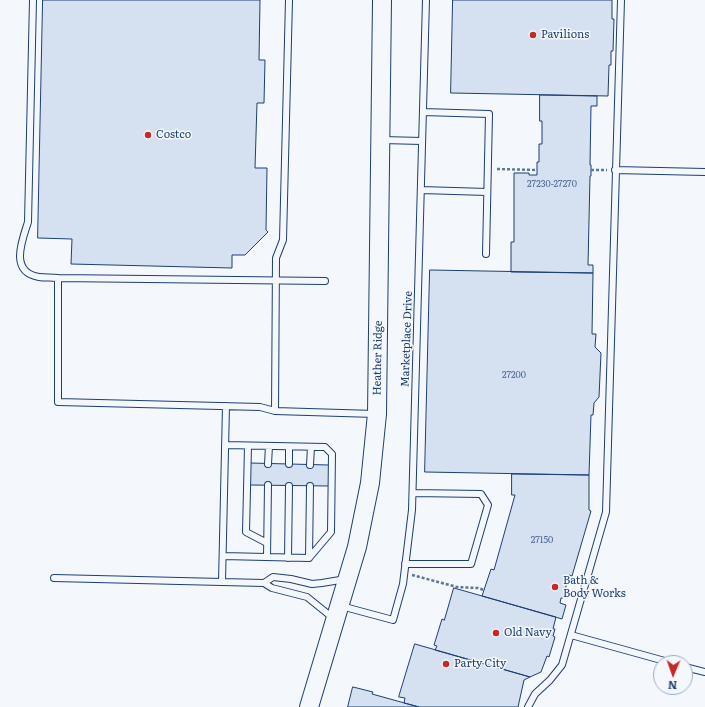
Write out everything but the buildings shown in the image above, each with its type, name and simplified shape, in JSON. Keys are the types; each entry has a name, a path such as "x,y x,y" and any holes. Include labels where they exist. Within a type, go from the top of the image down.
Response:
{"street":[{"name":"Heather Ridge","path":"309,707 357,547 370,483 377,414 382,0"}],"lane":[{"path":"33,0 28,222 20,251 20,260 24,270 39,277 58,278 325,281"},
{"path":"274,411 276,258 283,240 289,0"},
{"name":"Marketplace Drive","path":"337,613 393,620 404,573 413,493 426,0"},
{"path":"528,707 535,694 550,680 562,665 606,512 621,0"},
{"path":"423,112 489,114 486,254"},
{"path":"381,140 422,142"},
{"path":"615,170 705,172"},
{"path":"421,190 487,192"},
{"path":"58,278 58,402 260,407 274,411 377,414"},
{"path":"222,582 226,406"},
{"path":"222,556 309,558 331,532 332,454 324,447 225,445"},
{"path":"248,446 246,532 267,543"},
{"path":"268,446 268,464"},
{"path":"289,446 289,464"},
{"path":"310,464 311,447"},
{"path":"267,557 268,485"},
{"path":"288,558 289,486"},
{"path":"309,558 310,486"},
{"path":"405,564 471,564 488,505 481,494 413,493"},
{"path":"54,578 264,583 273,578 291,579 312,584 347,579"},
{"path":"264,583 272,588 307,597 337,613"},
{"path":"571,635 653,658"},
{"path":"693,669 705,672"}],"path":[{"path":"488,169 537,170"},
{"path":"591,170 615,170"},
{"path":"404,573 458,588 478,588 484,590"}],"place":[{"name":"Pavilions","path":"533,35"},
{"name":"Costco","path":"148,135"},
{"name":"Bath & Body Works","path":"555,587"},
{"name":"Old Navy","path":"496,633"},
{"name":"Party City","path":"446,664"}]}
